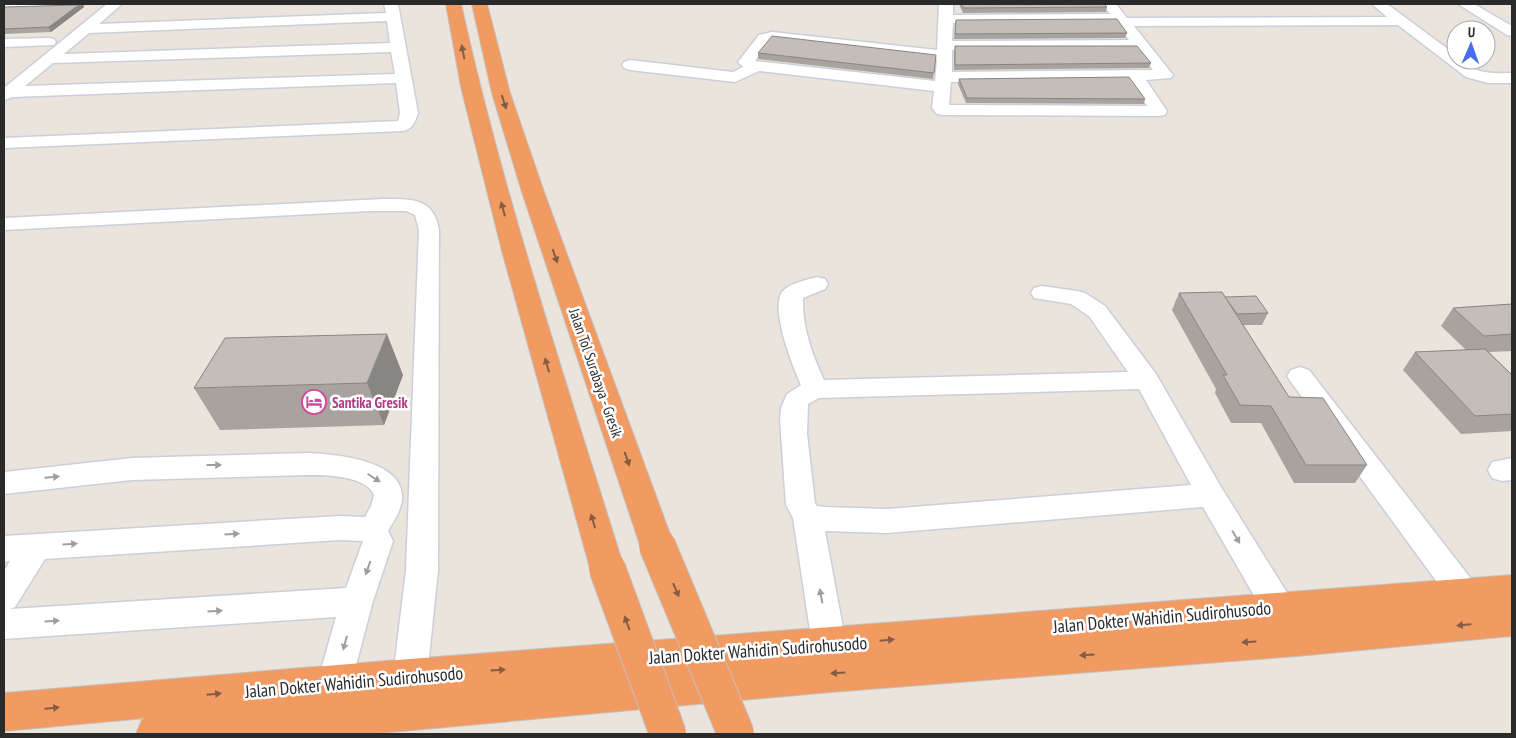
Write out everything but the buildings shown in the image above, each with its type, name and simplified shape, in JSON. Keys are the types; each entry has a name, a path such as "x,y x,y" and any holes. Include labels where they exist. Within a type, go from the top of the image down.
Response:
{"highway":[{"path":"453,4 470,87 511,242 607,568 668,734"},
{"name":"Jalan Tol Surabaya - Gresik","path":"479,4 501,93 533,192 657,546 736,734"},
{"name":"Jalan Dokter Wahidin Sudirohusodo","path":"4,712 410,677 1512,590"},
{"name":"Jalan Dokter Wahidin Sudirohusodo","path":"156,734 354,725 831,674 1297,639 1512,620"}],"street":[{"path":"4,6 78,4"},
{"path":"5,88 50,42 97,4"},
{"path":"5,88 48,59 115,4"},
{"path":"1109,4 1122,20 1165,74 943,82 751,66 746,62 766,37 945,51 1141,44"},
{"path":"1379,4 1472,74 1488,78 1512,78"},
{"path":"1465,4 1512,32"},
{"path":"4,143 401,127 406,124 409,113 392,10 85,29"},
{"path":"1135,76 1159,111 949,112 940,108 946,11 1122,20 1403,22"},
{"path":"1425,38 1446,38"},
{"path":"1496,38 1512,38"},
{"path":"4,43 50,42"},
{"path":"48,59 398,47"},
{"path":"630,65 735,77 756,66"},
{"path":"5,88 403,78"},
{"path":"4,224 398,204 419,208 427,216 429,240 422,570 410,677"},
{"path":"816,389 806,368 791,317 792,295 817,284"},
{"path":"1042,293 1077,298 1092,306 1101,316 1147,380 1211,495 1297,639"},
{"path":"1300,376 1464,594"},
{"path":"829,644 808,516 801,505 794,420 795,403 799,397 816,389 1147,380"},
{"path":"4,483 35,478 197,465 335,465 364,472 381,482 387,490 388,500 373,532"},
{"path":"808,516 826,519 887,521 1211,495"},
{"path":"4,549 340,528 360,528 373,532 378,542 357,601 334,684"},
{"path":"4,597 37,546"},
{"path":"4,624 357,601"}],"place":[{"name":"Santika Gresik","path":"314,402"}]}
